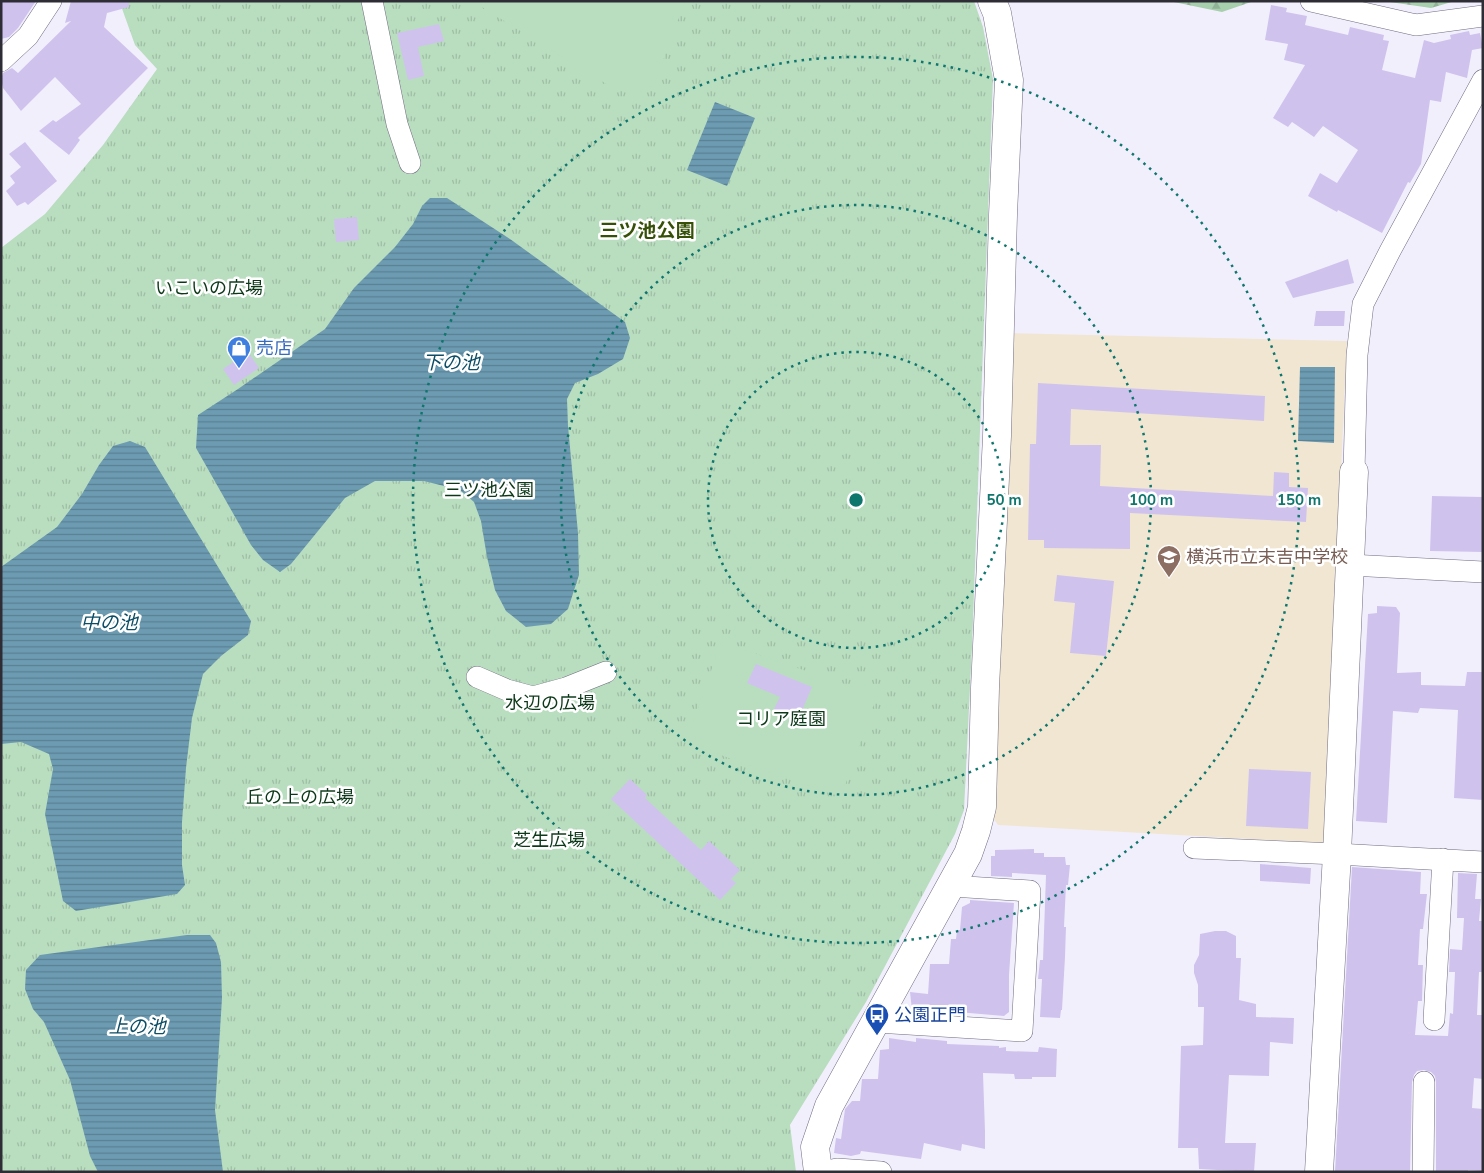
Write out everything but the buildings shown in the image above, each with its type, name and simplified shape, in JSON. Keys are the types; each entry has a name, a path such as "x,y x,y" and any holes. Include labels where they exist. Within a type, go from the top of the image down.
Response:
{"street":[{"path":"1,61 28,36 51,1"},
{"path":"372,1 397,124 410,164"},
{"path":"818,1172 815,1147 829,1106 968,854 982,807 1009,80 997,13 992,1"},
{"path":"1311,1 1416,26 1483,16"},
{"path":"1320,1172 1337,854 1354,472 1357,355 1363,304 1483,80"},
{"path":"1350,565 1483,572"},
{"path":"477,677 507,690 533,697 566,688 606,672"},
{"path":"1194,848 1483,862"},
{"path":"1434,1020 1443,859"},
{"path":"876,1022 1022,1031 1030,891 951,886"},
{"path":"1422,1172 1424,1082"},
{"path":"822,1172 837,1169 881,1172"}],"shaded area":[{"name":"横浜市立末吉中学校","path":"1010,333 1347,341 1324,843 998,825 991,815"}],"green space":[{"name":"三ツ池公園","path":"120,1 974,1 983,27 993,79 972,647 964,810 955,834 866,1002 790,1125 796,1172 1,1172 1,248 45,214 103,145 157,69 135,45"},
{"path":"472,1 685,1 654,85 637,93 616,90"},
{"path":"1169,1 1254,1 1222,12"},
{"path":"1383,1 1455,1 1431,8"},
{"name":"コリア庭園","path":"721,642 877,695 841,797 686,743"}],"water":[{"path":"715,102 755,118 727,186 687,170"},
{"name":"下の池","path":"430,198 447,198 510,239 625,322 630,338 623,359 598,374 575,383 567,399 578,533 579,575 568,609 551,624 526,627 506,611 495,590 481,521 474,502 461,491 424,481 375,481 345,498 291,564 280,572 263,560 251,545 196,448 198,415 325,329 354,288 395,247 413,224 422,206"},
{"path":"1300,367 1335,367 1334,443 1298,441"},
{"name":"中の池","path":"130,441 145,447 251,621 248,635 221,656 203,674 192,718 182,822 182,865 185,885 177,894 76,911 63,901 45,814 53,769 49,754 21,742 1,744 1,567 57,527 82,494 113,446"},
{"name":"上の池","path":"187,935 210,935 216,943 221,962 222,998 215,1110 223,1172 98,1172 90,1156 70,1080 44,1022 33,1009 25,989 26,970 40,955"}],"place":[{"name":"売店","path":"239,369"},
{"name":"横浜市立末吉中学校","path":"1169,578"},
{"name":"公園正門","path":"877,1036"}],"district":[{"name":"三ツ池公園","path":"647,230"}],"park label":[{"name":"いこいの広場","path":"209,288"},
{"name":"水辺の広場","path":"550,703"},
{"name":"丘の上の広場","path":"300,797"},
{"name":"芝生広場","path":"549,840"}]}
